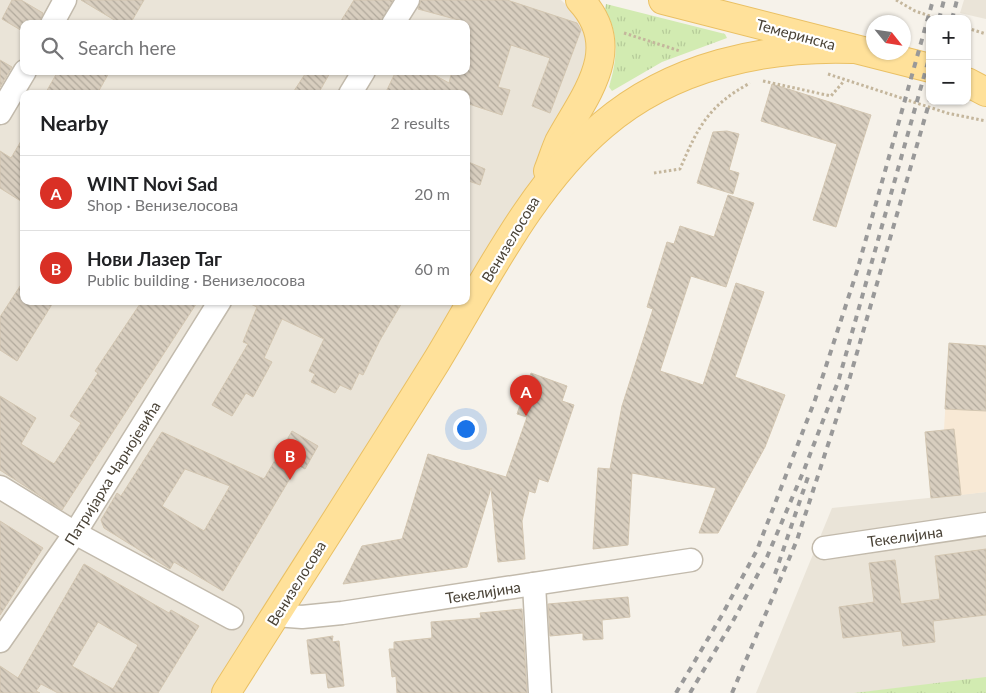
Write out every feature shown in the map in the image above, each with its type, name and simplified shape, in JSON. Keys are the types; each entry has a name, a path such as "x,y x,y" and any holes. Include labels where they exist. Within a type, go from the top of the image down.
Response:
{"main road":[{"path":"541,189 558,143 584,102 600,62 596,24 588,8 580,0"},
{"name":"Темеринска","path":"663,0 926,67"},
{"name":"Венизелосова","path":"226,693 434,364 541,189 603,124 658,88 687,74 727,61 777,52 814,49 853,49"},
{"path":"971,74 986,74"},
{"path":"971,84 986,92"}],"street":[{"path":"54,20 66,0"},
{"path":"396,20 408,0"},
{"path":"0,113 23,75"},
{"path":"352,90 362,75"},
{"name":"Патријарха Чарнојевића","path":"0,641 75,533 218,305"},
{"path":"0,486 75,533 232,618"},
{"name":"Текелијина","path":"824,548 986,524"},
{"name":"Текелијина","path":"275,615 302,617 330,615 691,560"},
{"path":"534,584 540,693"}],"path":[{"path":"896,0 915,11 927,15"},
{"path":"971,29 986,34"},
{"path":"623,33 683,52"},
{"path":"820,71 844,81 947,113 986,121"},
{"path":"654,173 680,169 697,130 711,113 731,94 757,79 831,96 844,81"}],"shaded area":[{"path":"0,0 561,0 591,29 590,89 470,292 470,90 20,90 20,305 462,305 220,693 0,693"},
{"path":"964,0 986,0 986,19 960,13"},
{"path":"949,343 986,346 986,492 961,495 954,429 944,430"},
{"path":"986,492 986,678 857,693 756,693 832,508"}],"green space":[{"path":"606,4 725,34 727,38 662,62 612,91 609,87 614,68 616,48 613,29 605,10"},
{"path":"986,677 986,693 854,693"}],"building":[{"path":"12,0 21,0 43,13 40,20 20,20 20,30 2,19"},
{"path":"81,0 144,0 132,20 114,20"},
{"path":"354,0 393,0 382,20 342,20"},
{"path":"421,0 507,0 577,23 581,30 550,113 532,106 550,58 511,45 498,87 510,90 502,115 470,104 470,90 387,90 394,75 434,75 449,83 451,75 470,75 470,20 459,20 418,9"},
{"path":"0,60 12,67 0,87"},
{"path":"56,75 108,75 99,90 47,90"},
{"path":"304,75 329,75 320,90 295,90"},
{"path":"772,84 871,115 836,227 813,220 837,144 761,121"},
{"path":"727,131 739,134 729,170 739,173 733,194 697,183 713,132"},
{"path":"20,143 20,200 0,188 0,151 11,158"},
{"path":"470,163 485,169 480,185 470,181"},
{"path":"728,195 754,203 726,287 691,276 660,371 703,385 736,283 764,292 735,377 785,395 765,447 718,533 699,533 716,488 632,473 628,545 593,549 598,468 610,469 622,406 653,309 647,307 667,242 674,244 680,226 714,237"},
{"path":"20,286 20,305 52,305 17,361 0,350 0,317"},
{"path":"139,305 195,305 62,510 0,470 0,396 36,418 21,444 54,464 81,423 70,416 98,373 95,371"},
{"path":"253,305 401,305 380,340 363,375 359,373 351,390 340,385 335,393 311,382 315,374 309,371 324,339 282,319 264,358 272,362 253,397 246,393 232,416 212,405 248,344 243,342 257,307"},
{"path":"949,343 986,346 986,411 945,409"},
{"path":"531,373 567,386 562,401 574,405 548,482 539,479 535,493 529,491 522,521 525,559 498,562 491,488 467,567 343,584 362,546 402,539 428,454 506,477 527,417 517,414"},
{"path":"954,429 961,495 931,498 925,432"},
{"path":"292,431 318,446 305,469 298,465 223,591 174,562 170,569 104,528 101,520 117,493 121,496 162,432 264,479","holes":["185,469 230,486 204,531 162,506"]},
{"path":"0,521 43,548 0,615"},
{"path":"986,549 986,615 933,621 935,642 903,646 901,631 843,638 839,607 874,602 869,563 895,560 901,604 940,599 935,556"},
{"path":"84,564 169,613 171,610 199,626 158,693 58,693 41,684 36,691 40,693 0,693 0,666 18,678","holes":["98,622 138,645 113,689 72,666"]},
{"path":"628,597 630,617 602,620 603,639 583,640 583,633 550,636 548,604"},
{"path":"522,609 527,693 397,693 396,676 392,677 389,649 394,649 394,642 432,638 431,622 481,618 480,613"},
{"path":"333,636 332,642 339,641 344,686 328,688 326,673 311,674 307,640"}],"railway":[{"path":"676,693 722,615 757,550 815,400 857,271 933,0"},
{"path":"940,15 944,0"},
{"path":"953,15 957,0"},
{"path":"690,693 733,621 767,557 804,470 839,379 929,60"},
{"path":"732,693 797,540 850,377 929,105"},
{"path":"775,574 808,477"}],"place":[{"name":"WINT Novi Sad","path":"526,416"},
{"name":"Нови Лазер Таг","path":"290,480"}]}
